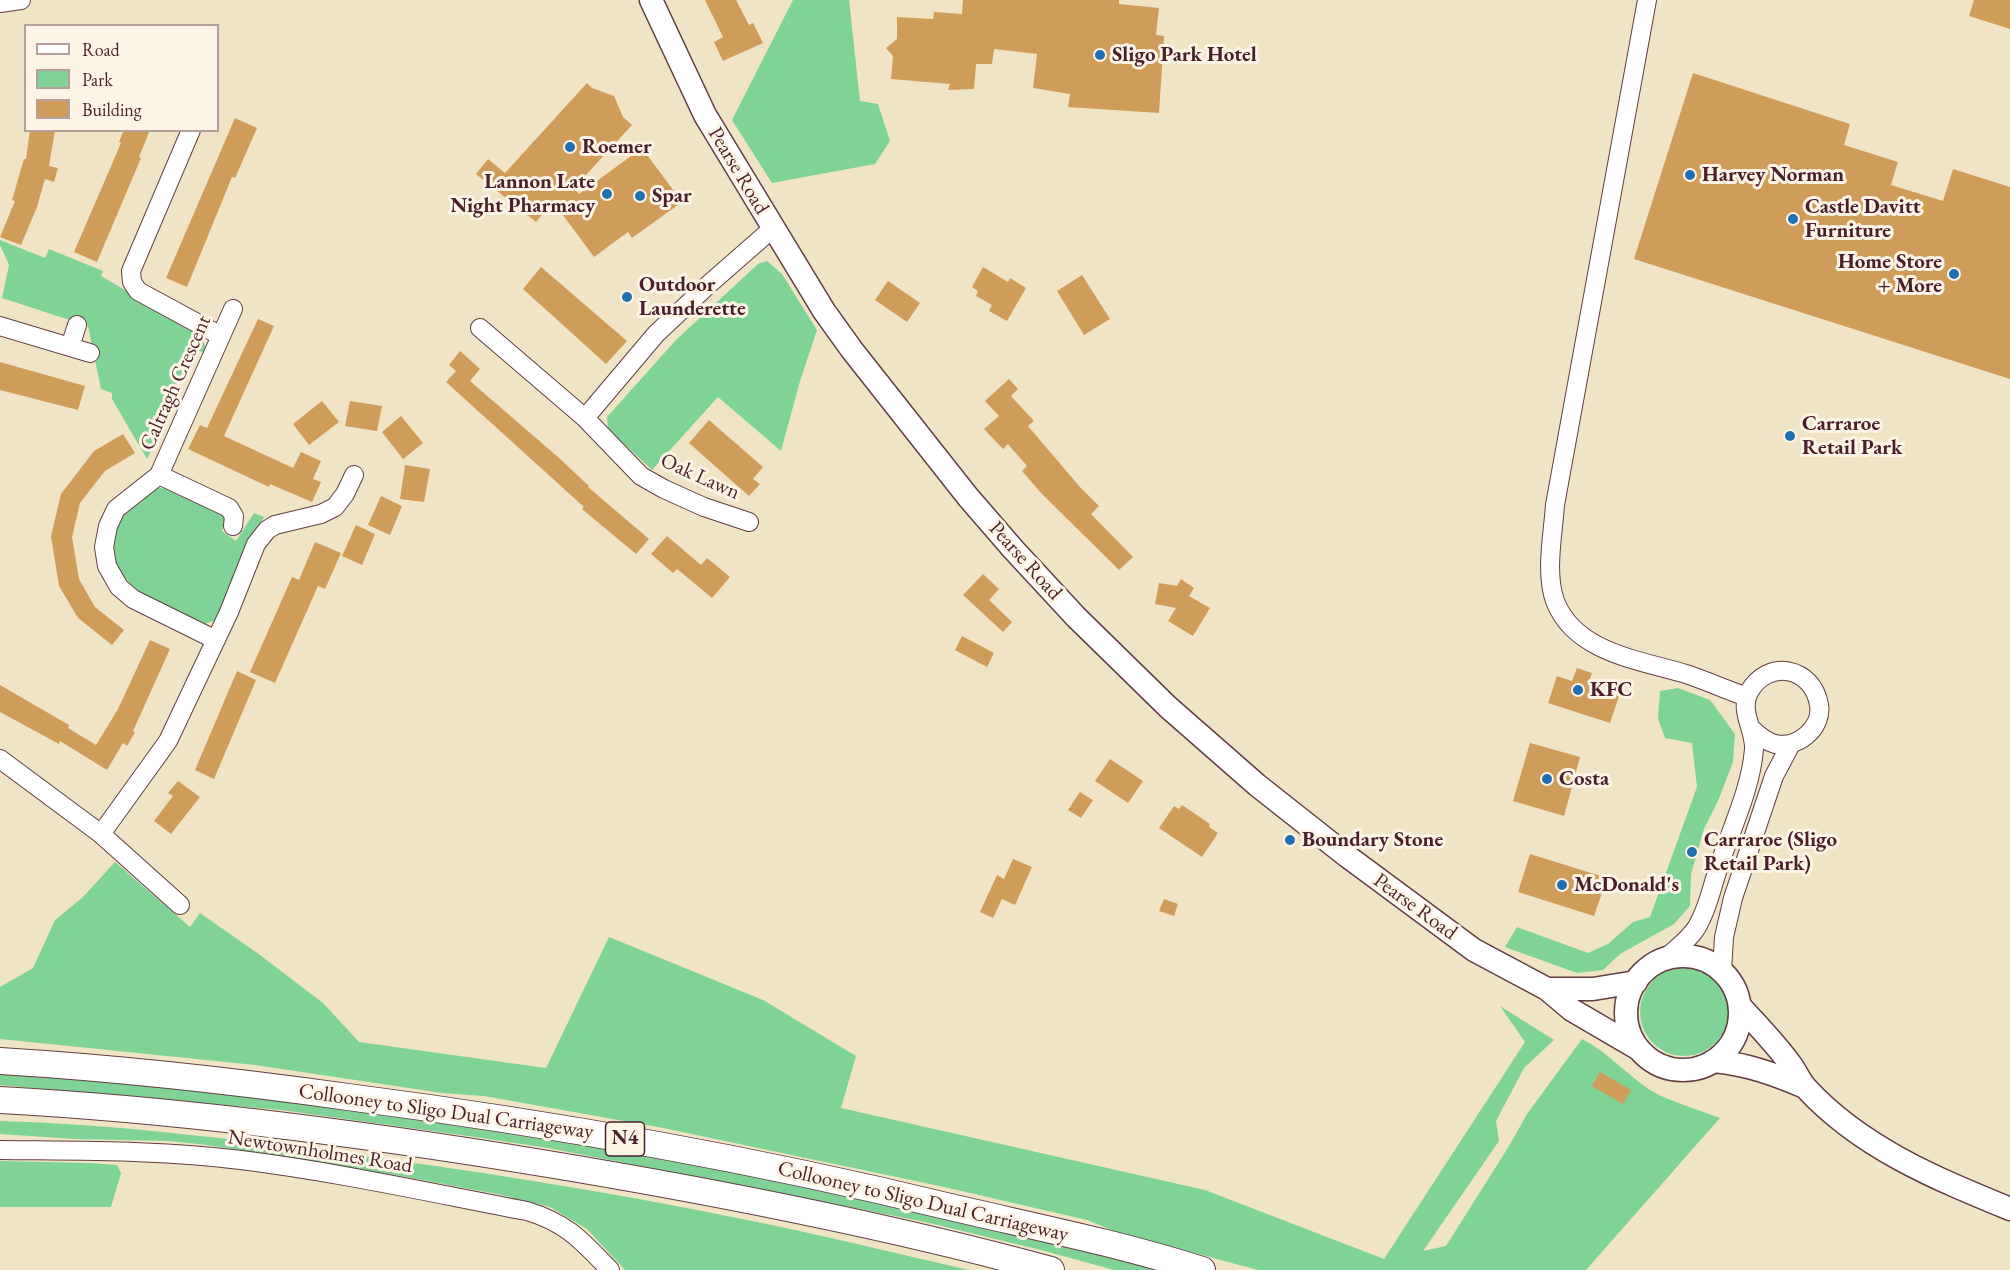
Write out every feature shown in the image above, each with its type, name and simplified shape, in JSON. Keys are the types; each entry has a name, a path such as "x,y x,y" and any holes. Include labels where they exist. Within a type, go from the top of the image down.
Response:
{"highway":[{"name":"Collooney to Sligo Dual Carriageway","path":"0,1060 289,1089 456,1111 657,1145 838,1180 1056,1232 1202,1270"},
{"name":"Collooney to Sligo Dual Carriageway","path":"0,1101 26,1101 227,1118 438,1146 650,1181 997,1255 1051,1270"}],"main road":[{"name":"Pearse Road","path":"651,0 705,115 824,311 968,497 1013,549 1115,656 1168,707 1257,785 1347,856 1474,950 1547,989 1572,1010 1637,1048"},
{"path":"1685,956 1705,960 1722,971 1734,987 1740,1006 1740,1020 1729,1045 1713,1061 1694,1070 1668,1069 1649,1060 1637,1048 1628,1019 1628,1006 1636,982 1649,968 1665,959 1685,956"},
{"name":"Pearse Road","path":"1547,989 1593,989 1636,982"},
{"path":"1740,1006 1790,1064 1805,1087 1860,1135 1879,1148 1955,1186 2010,1209"},
{"path":"1713,1061 1739,1063 1763,1069 1805,1087"}],"street":[{"path":"0,3 21,0"},
{"path":"1647,0 1556,505 1550,561 1552,583 1555,600 1564,620 1580,636 1601,648 1688,675 1747,697"},
{"path":"190,132 131,272 132,282 138,291 221,336"},
{"path":"585,418 656,334 772,228"},
{"name":"Caltragh Crescent","path":"216,640 133,599 118,587 107,566 104,547 108,526 116,509 159,475 233,309"},
{"path":"70,347 77,325"},
{"path":"0,326 90,353"},
{"name":"Oak Lawn","path":"480,328 585,418 641,476 704,507 748,522"},
{"name":"Caltragh Crescent","path":"159,475 229,508 234,516 233,526"},
{"path":"101,834 168,741 216,640 256,544 267,530 275,525 321,514 335,507 345,494 354,475"},
{"path":"1785,671 1796,673 1815,689 1820,706 1818,716 1814,726 1804,738 1791,744 1776,744 1763,739 1752,729 1747,720 1746,705 1747,697 1758,680 1773,672 1785,671"},
{"path":"1665,959 1699,925 1747,785 1754,747 1752,729"},
{"path":"1722,971 1724,937 1733,898 1774,776 1791,744"},
{"path":"0,759 101,834 180,905"},
{"name":"Newtownholmes Road","path":"0,1150 186,1155 240,1160 380,1183 504,1207 548,1217 562,1225 584,1242 610,1270"}],"green space":[{"path":"793,0 849,0 860,101 878,104 890,141 875,164 772,183 732,120"},
{"path":"0,240 45,258 49,249 103,271 101,276 201,334 206,348 204,353 194,348 154,429 160,433 147,459 112,399 112,393 101,389 88,326 2,298 9,265"},
{"path":"767,261 782,274 817,330 781,451 718,397 652,470 608,429 607,417 676,340 758,264"},
{"path":"153,487 182,493 218,511 225,517 222,531 236,541 254,513 264,517 215,620 205,624 162,605 135,587 124,577 116,564 113,540 119,518 128,507"},
{"path":"1678,688 1710,700 1735,734 1733,762 1704,829 1691,874 1690,906 1674,924 1620,954 1603,970 1577,973 1505,947 1517,927 1588,953 1608,944 1633,922 1650,917 1697,787 1692,743 1665,738 1658,719 1660,691"},
{"path":"115,862 190,927 200,913 260,955 323,1003 359,1042 546,1068 609,937 763,1000 856,1056 841,1108 1205,1190 1384,1259 1525,1042 1500,1006 1554,1040 1524,1068 1496,1121 1499,1141 1423,1251 1446,1246 1527,1114 1582,1039 1600,1050 1650,1090 1675,1102 1720,1118 1586,1270 1258,1270 1116,1232 1087,1220 944,1187 663,1128 484,1096 442,1093 255,1065 0,1039 0,987 33,968 55,920 82,898"},
{"path":"1675,968 1693,968 1709,975 1721,987 1728,1003 1728,1021 1721,1037 1709,1049 1693,1056 1675,1056 1659,1049 1647,1037 1640,1021 1640,1003 1647,987 1659,975"},
{"path":"0,1072 253,1093 563,1138 896,1204 1158,1270 1114,1270 925,1222 548,1148 281,1110 0,1085"},
{"path":"0,1121 122,1128 203,1136 483,1173 694,1209 969,1270 625,1270 587,1229 550,1207 502,1195 401,1176 207,1145 169,1141 75,1139 0,1134"},
{"path":"0,1161 117,1165 121,1173 111,1207 0,1207"}],"building":[{"path":"705,0 736,0 749,25 753,23 763,43 723,61 714,42 723,37"},
{"name":"Sligo Park Hotel","path":"963,0 1119,0 1119,4 1159,8 1156,35 1164,36 1159,113 1068,107 1070,94 1033,88 1037,54 994,49 992,64 976,64 974,89 948,90 950,84 891,79 893,56 886,48 897,39 897,17 933,19 934,12 962,14"},
{"path":"1974,0 2010,0 2010,29 1969,16"},
{"path":"1693,73 1850,124 1844,145 1898,162 1891,185 1943,201 1953,169 2010,187 2010,379 1634,259"},
{"path":"587,83 592,88 614,96 623,117 632,125 574,188 579,194 642,148 682,202 632,238 628,232 594,257 557,207 554,211 548,207 536,222 476,174 488,159 505,173"},
{"path":"235,118 257,128 235,178 232,177 187,287 166,278"},
{"path":"30,132 55,132 49,166 58,168 54,182 45,179 37,207 21,245 0,237 15,201 12,200 24,159 26,159"},
{"path":"123,132 149,132 139,157 141,158 97,262 74,252 121,143 119,142"},
{"path":"541,267 627,341 606,364 523,289"},
{"path":"983,267 1008,282 1010,278 1026,288 1007,321 989,311 992,305 976,296 978,291 972,287"},
{"path":"1082,275 1110,319 1084,335 1057,291"},
{"path":"888,281 920,303 907,322 875,300"},
{"path":"258,319 274,326 224,436 293,468 301,452 321,461 313,479 321,482 312,502 270,484 269,487 188,449 200,425 207,428"},
{"path":"460,351 480,369 470,381 649,539 636,554 582,509 584,507 446,382 456,371 449,365"},
{"path":"0,362 85,386 78,410 0,390"},
{"path":"1009,379 1018,389 1011,396 1034,421 1028,426 1099,506 1091,514 1133,557 1119,570 1040,492 1022,471 1027,466 1008,444 1003,449 984,429 999,416 985,401"},
{"path":"322,401 339,422 309,445 293,424"},
{"path":"350,401 382,406 377,431 345,426"},
{"path":"401,416 423,443 403,459 382,432"},
{"path":"709,420 763,467 753,479 760,484 749,496 689,443"},
{"path":"123,434 135,453 105,471 80,503 72,537 79,579 95,607 124,630 112,645 78,618 59,586 51,536 61,494 94,451"},
{"path":"405,465 430,469 424,502 400,499"},
{"path":"381,496 402,506 390,535 368,525"},
{"path":"356,525 375,534 362,565 342,556"},
{"path":"667,536 701,565 707,558 730,577 712,598 677,569 673,573 651,554"},
{"path":"315,542 341,553 325,589 318,586 275,683 250,672 292,577 299,580"},
{"path":"983,574 999,589 989,600 1012,622 1003,632 963,595"},
{"path":"1181,579 1194,588 1189,596 1210,608 1193,636 1168,621 1176,608 1155,604 1159,583 1177,586"},
{"path":"962,636 994,653 987,667 955,650"},
{"path":"150,640 170,649 133,731 135,732 127,746 123,743 107,770 60,741 59,744 0,712 0,685 69,725 68,728 96,745 118,709"},
{"name":"KFC","path":"1577,668 1592,673 1588,685 1619,696 1610,723 1548,703 1557,676 1572,681"},
{"path":"237,671 256,680 214,779 195,770"},
{"name":"Costa","path":"1530,743 1580,757 1564,816 1513,801"},
{"path":"1110,759 1143,781 1128,803 1095,781"},
{"path":"178,781 200,797 171,834 154,821 173,796 168,793"},
{"path":"1080,792 1093,800 1081,818 1068,810"},
{"path":"1182,805 1210,824 1209,827 1218,833 1202,857 1159,828 1174,806 1179,809"},
{"name":"McDonald's","path":"1530,854 1607,878 1594,916 1518,892"},
{"path":"1013,859 1032,867 1015,905 1002,899 993,918 980,912 997,875 1004,879"},
{"path":"1164,899 1178,904 1174,916 1159,911"},
{"path":"1600,1072 1631,1090 1623,1104 1592,1086"}],"place":[{"name":"Sligo Park Hotel","path":"1100,55"},
{"name":"Roemer","path":"570,147"},
{"name":"Harvey Norman","path":"1690,175"},
{"name":"Lannon Late Night Pharmacy","path":"607,194"},
{"name":"Spar","path":"640,196"},
{"name":"Castle Davitt Furniture","path":"1793,219"},
{"name":"Home Store + More","path":"1954,274"},
{"name":"Outdoor Launderette","path":"627,297"},
{"name":"Carraroe Retail Park","path":"1790,436"},
{"name":"KFC","path":"1578,690"},
{"name":"Costa","path":"1547,779"},
{"name":"Boundary Stone","path":"1290,840"},
{"name":"Carraroe (Sligo Retail Park)","path":"1692,852"},
{"name":"McDonald's","path":"1562,885"}]}
